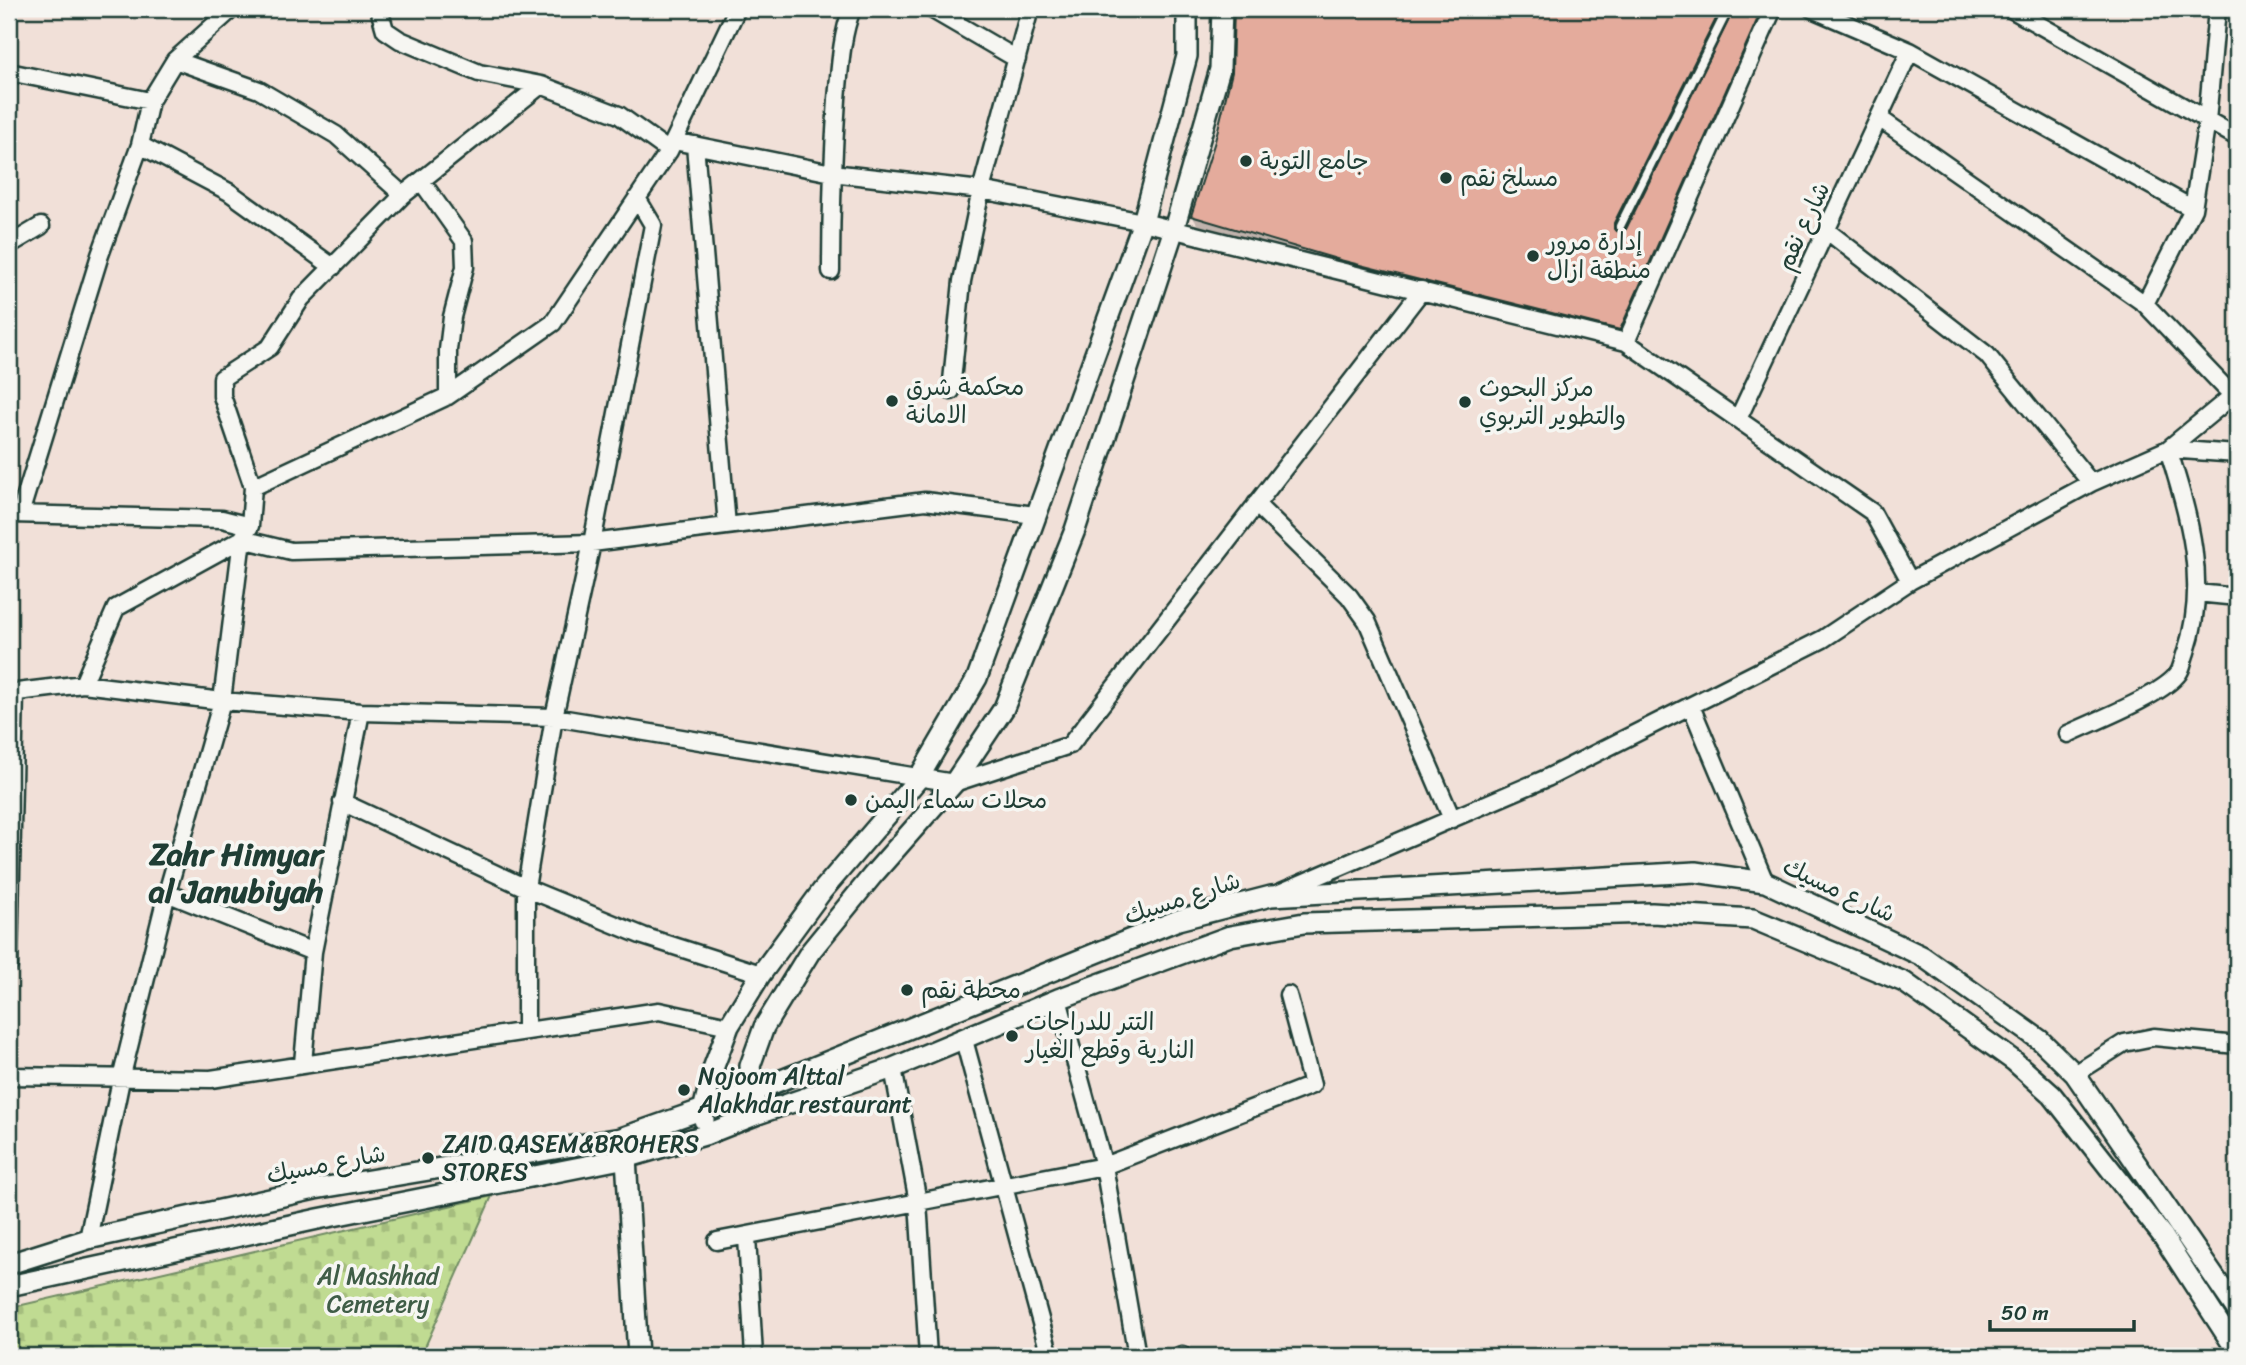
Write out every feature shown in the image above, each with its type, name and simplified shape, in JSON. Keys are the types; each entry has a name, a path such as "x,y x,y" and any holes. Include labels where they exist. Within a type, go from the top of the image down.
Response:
{"street":[{"path":"232,9 174,60 150,101 140,145 14,514 222,519 291,551 592,543 925,501 1035,515"},
{"path":"379,9 386,30 400,40 479,73 541,85 619,115 672,146 695,145 832,173 981,190 1143,222 1626,342 1871,512 1910,581"},
{"path":"253,487 448,396 553,323 672,146 737,9"},
{"path":"831,271 832,173 840,63 846,24 852,9"},
{"path":"931,9 1017,59"},
{"path":"951,391 962,281 981,190 1030,9"},
{"path":"705,1135 703,1110 729,1026 761,974 822,891 918,779 978,678 1143,222 1187,56 1187,9"},
{"path":"758,1114 752,1092 750,1066 764,1027 810,953 872,876 954,783 1004,708 1075,530 1174,229 1220,69 1222,9"},
{"path":"1626,342 1773,9"},
{"path":"1811,9 1910,51 2193,209"},
{"path":"2011,9 2237,137"},
{"path":"2145,304 2193,209 2207,121 2217,9"},
{"name":"شارع نقم","path":"1738,419 1910,51"},
{"path":"174,60 259,90 336,135 403,195"},
{"path":"9,72 150,101"},
{"path":"88,1238 122,1075 167,893 222,701 253,487 222,396 222,378 270,347 301,299 403,195 541,85"},
{"path":"1271,896 1547,778 1823,639 1910,581 2091,483 2168,449 2235,394 2145,304 1879,118"},
{"path":"140,145 229,191 333,267"},
{"path":"695,145 727,526"},
{"path":"422,182 464,241 465,267 452,317 448,396"},
{"path":"526,1031 526,888 554,718 592,543 653,225 637,198"},
{"path":"9,245 41,226"},
{"path":"1826,230 1987,355 2091,483"},
{"path":"9,965 12,693 83,684 222,701 361,712 554,718 954,783 1070,745 1422,290"},
{"path":"2168,449 2237,454"},
{"path":"2068,734 2161,688 2178,675 2190,640 2197,593 2194,544 2168,449"},
{"path":"1256,504 1349,596 1367,621 1452,819"},
{"path":"83,684 116,608 246,532"},
{"path":"2197,593 2237,597"},
{"path":"1691,706 1765,882"},
{"path":"303,1063 313,953 361,712"},
{"path":"342,802 526,888 643,936 761,974"},
{"name":"شارع مسيك","path":"9,1264 88,1238 315,1189 621,1138 752,1092 1178,920 1271,896 1695,872 1765,882 1922,956 2040,1040 2076,1074 2237,1310"},
{"path":"167,893 313,953"},
{"path":"9,1286 318,1219 626,1158 705,1135 892,1068 1058,999 1230,936 1304,923 1652,913 1753,919 1904,982 2014,1060 2052,1095 2162,1235 2237,1351"},
{"path":"718,1241 1104,1166 1312,1085 1288,995"},
{"path":"1058,999 1104,1166 1137,1356"},
{"path":"9,1076 122,1075 211,1079 659,1011 729,1026"},
{"path":"2076,1074 2124,1043 2154,1037 2237,1045"},
{"path":"964,1040 1050,1356"},
{"path":"892,1068 918,1202 928,1356"},
{"path":"626,1158 638,1356"},
{"path":"747,1237 754,1356"}],"lane":[{"path":"1620,226 1728,9"}],"green space":[{"name":"Al Mashhad Cemetery","path":"492,1196 421,1356 9,1356 9,1308"}],"building":[{"name":"مسلخ نقم","path":"1234,9 1721,9 1614,223 1614,229 1620,233 1626,229 1734,9 1762,9 1620,330 1340,260 1191,216 1215,141 1232,72"}],"place":[{"name":"جامع التوبة","path":"1246,161"},
{"name":"مسلخ نقم","path":"1446,178"},
{"name":"إدارة مرور منطقة ازال","path":"1533,256"},
{"name":"محكمة شرق الامانة","path":"892,401"},
{"name":"مركز البحوث والتطوير التربوي","path":"1465,402"},
{"name":"محلات سماء اليمن","path":"851,800"},
{"name":"محطة نقم","path":"907,990"},
{"name":"التتر للدراجات النارية وقطع الغيار","path":"1012,1036"},
{"name":"Nojoom Alttal Alakhdar restaurant","path":"684,1090"},
{"name":"ZAID QASEM&BROHERS STORES","path":"428,1158"}],"district":[{"name":"Zahr Himyar al Janubiyah","path":"236,872"}]}
